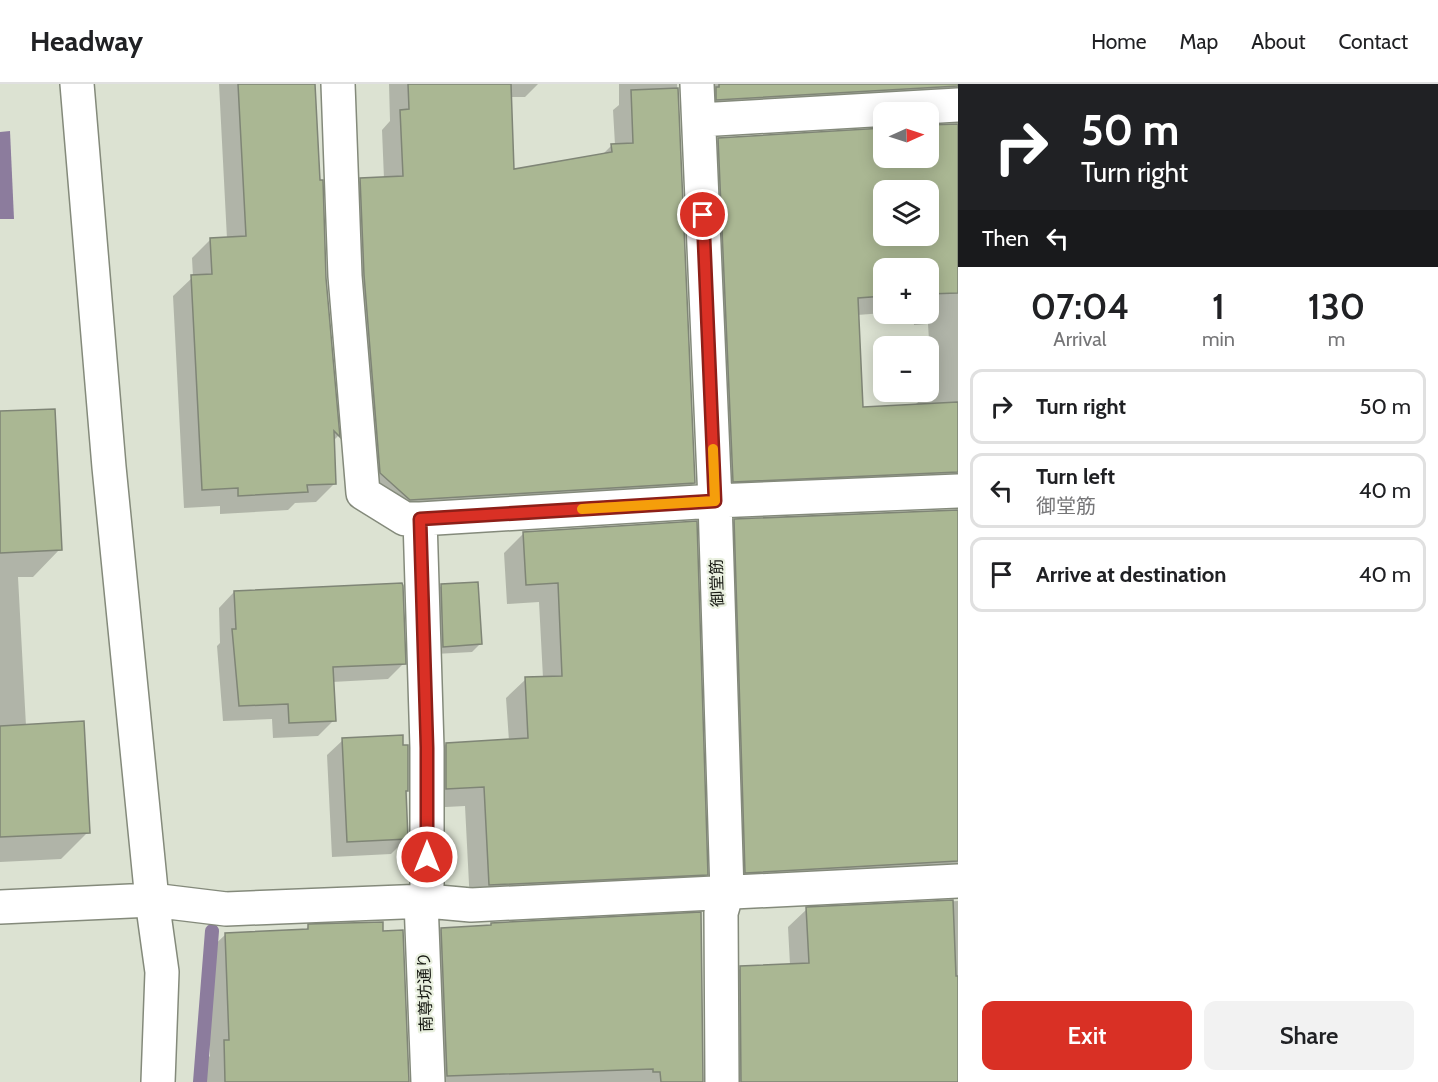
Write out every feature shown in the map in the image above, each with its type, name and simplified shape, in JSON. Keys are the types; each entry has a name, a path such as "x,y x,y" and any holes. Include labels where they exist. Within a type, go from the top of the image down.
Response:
{"street":[{"path":"76,84 109,467 152,900 162,972 158,1082"},
{"path":"338,84 345,276 363,493 405,519 420,519 715,501 958,491"},
{"name":"御堂筋","path":"698,84 728,892 721,914 722,1082"},
{"path":"699,120 958,105"},
{"name":"南尊坊通り","path":"420,519 427,748 424,901 428,1082"},
{"path":"0,907 152,900 226,909 424,901 471,904 958,881"}],"shaded area":[{"path":"10,131 14,219 0,219 0,132"}],"building":[{"path":"238,84 315,84 320,180 323,180 326,278 340,437 334,431 336,484 307,485 308,492 238,496 238,488 202,490 191,275 212,274 210,238 246,236"},
{"path":"408,84 511,84 514,169 612,152 611,144 633,143 631,90 678,88 695,483 410,500 380,473 364,275 360,178 403,176 400,110 409,109"},
{"path":"719,84 958,84 958,86 716,100 716,87 719,87"},
{"path":"958,124 958,293 939,294 939,258 873,258 873,297 858,298 863,407 958,402 958,472 733,482 718,138 873,129 873,168 939,168 939,125"},
{"path":"55,409 62,550 0,553 0,411"},
{"path":"958,510 958,861 745,873 734,519"},
{"path":"697,521 708,875 489,885 484,787 446,789 446,743 528,738 525,677 562,676 558,583 526,585 523,532"},
{"path":"478,582 482,644 443,647 441,584"},
{"path":"402,583 406,664 333,667 336,721 289,723 288,704 239,706 232,629 236,629 234,591"},
{"path":"84,721 90,833 0,837 0,726"},
{"path":"403,735 403,745 408,745 408,791 406,791 408,839 347,842 342,738"},
{"path":"953,900 956,976 958,976 958,1082 741,1082 740,966 809,963 806,907"},
{"path":"701,912 703,1082 661,1082 660,1072 653,1072 653,1069 447,1076 441,928 491,925 491,923"},
{"path":"383,922 383,931 403,930 409,1082 225,1082 224,1040 229,1040 225,933 308,929 308,924"}],"waterway":[{"path":"200,1082 212,931"}],"slow traffic":[{"path":"582,509 715,501 713,449"}],"route":[{"path":"427,857 427,748 420,519 715,501 703,215"}]}
